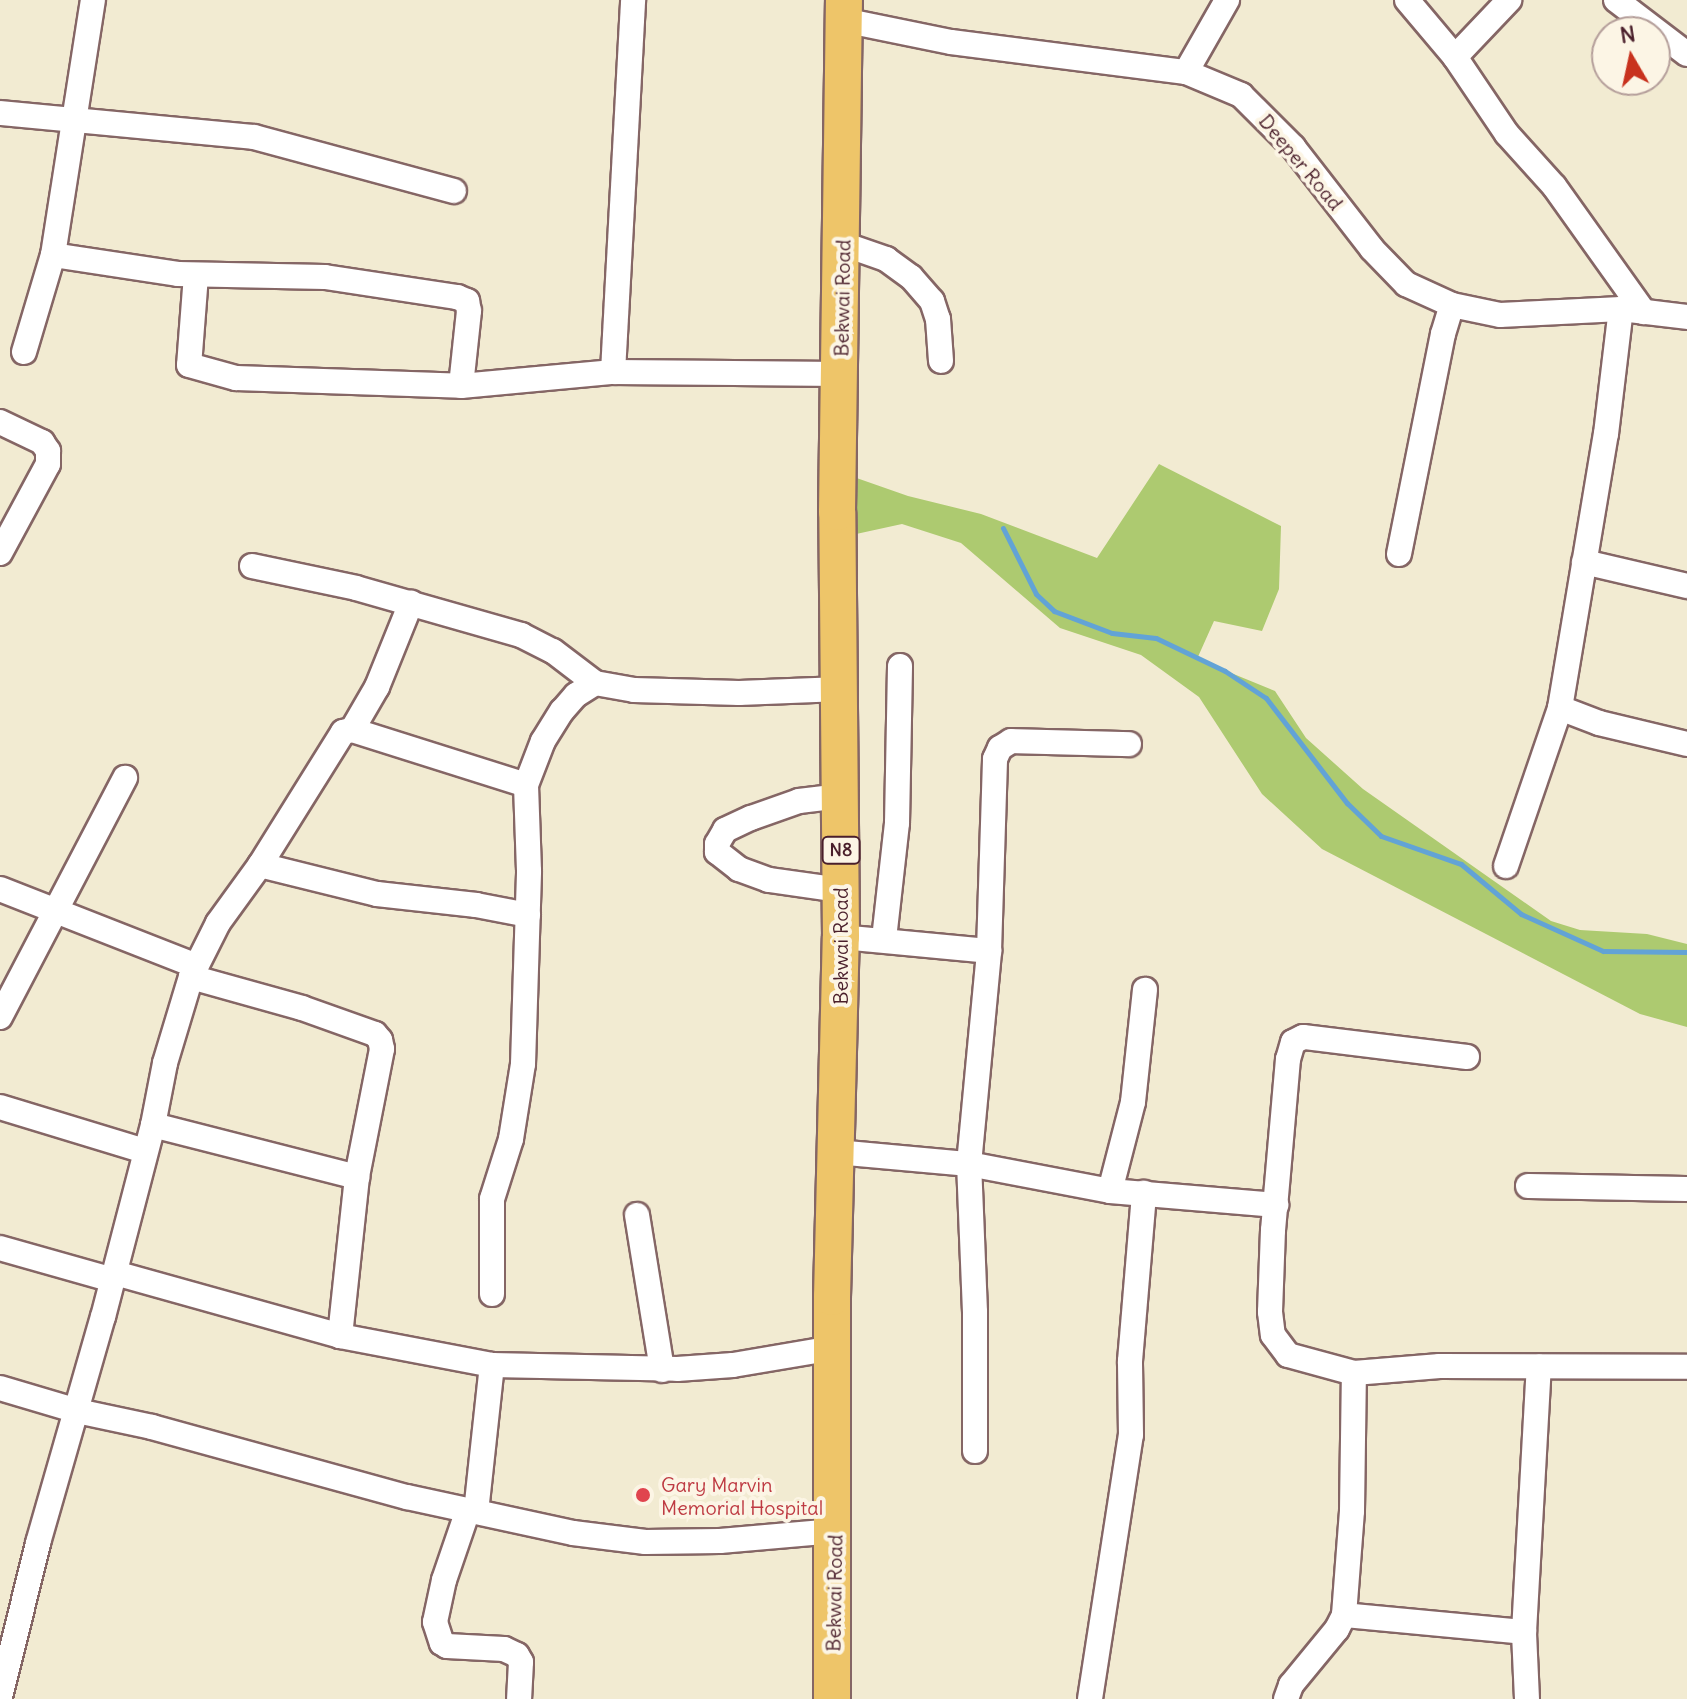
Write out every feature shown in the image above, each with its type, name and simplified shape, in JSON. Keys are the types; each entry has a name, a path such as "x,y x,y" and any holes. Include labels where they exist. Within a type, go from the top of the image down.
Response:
{"highway":[{"name":"Bekwai Road","path":"832,1699 835,1531 833,1348 841,937 837,512 843,244 843,10"}],"street":[{"path":"24,352 53,255 93,0"},
{"path":"613,372 633,0"},
{"path":"1186,72 1227,0"},
{"path":"1407,0 1455,57 1507,134 1554,186 1632,310 1606,434 1560,708 1506,866"},
{"path":"1455,57 1509,0"},
{"path":"1616,0 1687,54"},
{"name":"Deeper Road","path":"843,10 951,42 1186,72 1241,95 1293,147 1372,249 1406,284 1452,305 1500,315 1632,310 1687,317"},
{"path":"0,113 254,137 454,191"},
{"path":"843,244 886,259 911,277 932,301 938,319 941,361"},
{"path":"53,255 196,275 325,277 457,297 467,301 469,311 461,386"},
{"path":"196,275 187,356 189,365 195,370 236,378 461,386 613,372 841,374"},
{"path":"1399,554 1443,334 1452,305"},
{"path":"0,422 42,442 48,451 48,464 0,553"},
{"path":"1584,562 1687,586"},
{"path":"252,566 411,603 521,635 553,651 595,683 634,690 739,693 841,689"},
{"path":"0,1697 38,1543 114,1276 153,1125 165,1063 194,972 218,923 260,865 336,738 352,730 377,687 411,603"},
{"path":"884,939 897,823 900,666"},
{"path":"492,1294 492,1199 511,1139 523,1064 528,915 526,785 538,751 562,711 576,695 595,683"},
{"path":"1560,708 1599,723 1687,744"},
{"path":"352,730 526,785"},
{"path":"975,1451 975,1312 969,1164 989,951 995,759 1000,748 1011,741 1129,744"},
{"path":"0,1017 125,778"},
{"path":"840,890 753,874 722,859 717,844 725,830 751,818 799,801 841,796"},
{"path":"260,865 377,894 476,905 528,915"},
{"path":"0,889 194,972 375,1034 382,1049 357,1177 340,1336"},
{"path":"841,937 989,951"},
{"path":"1110,1191 1133,1102 1145,990"},
{"path":"1467,1057 1303,1037 1293,1042 1276,1205 1270,1312 1273,1335 1288,1355 1354,1373 1440,1366 1687,1367"},
{"path":"0,1107 145,1151"},
{"path":"153,1125 357,1177"},
{"path":"836,1152 969,1164 1110,1191 1276,1205"},
{"path":"1528,1186 1687,1189"},
{"path":"1090,1699 1131,1435 1130,1361 1144,1193"},
{"path":"637,1215 662,1370"},
{"path":"0,1248 340,1336 492,1365 662,1370 733,1365 833,1348"},
{"path":"492,1365 472,1511 444,1580 435,1622 442,1643 447,1646 504,1649 517,1655 521,1662 519,1699"},
{"path":"1527,1699 1524,1632 1539,1366"},
{"path":"1286,1699 1291,1685 1337,1629 1344,1615 1352,1511 1354,1373"},
{"path":"0,1388 407,1497 573,1533 645,1542 720,1541 835,1531"},
{"path":"1344,1615 1524,1632"}],"green space":[{"path":"1159,464 1281,526 1279,589 1262,631 1214,621 1197,659 1275,691 1306,738 1363,789 1551,921 1580,930 1647,934 1687,944 1687,1027 1640,1014 1322,849 1262,794 1199,697 1141,655 1060,628 961,543 902,524 847,536 848,475 908,496 981,514 1097,558"}],"waterway":[{"path":"1003,528 1036,594 1054,611 1112,633 1156,638 1225,671 1266,698 1347,803 1381,836 1461,864 1521,914 1603,951 1687,952"}],"place":[{"name":"Gary Marvin Memorial Hospital","path":"643,1495"}]}
